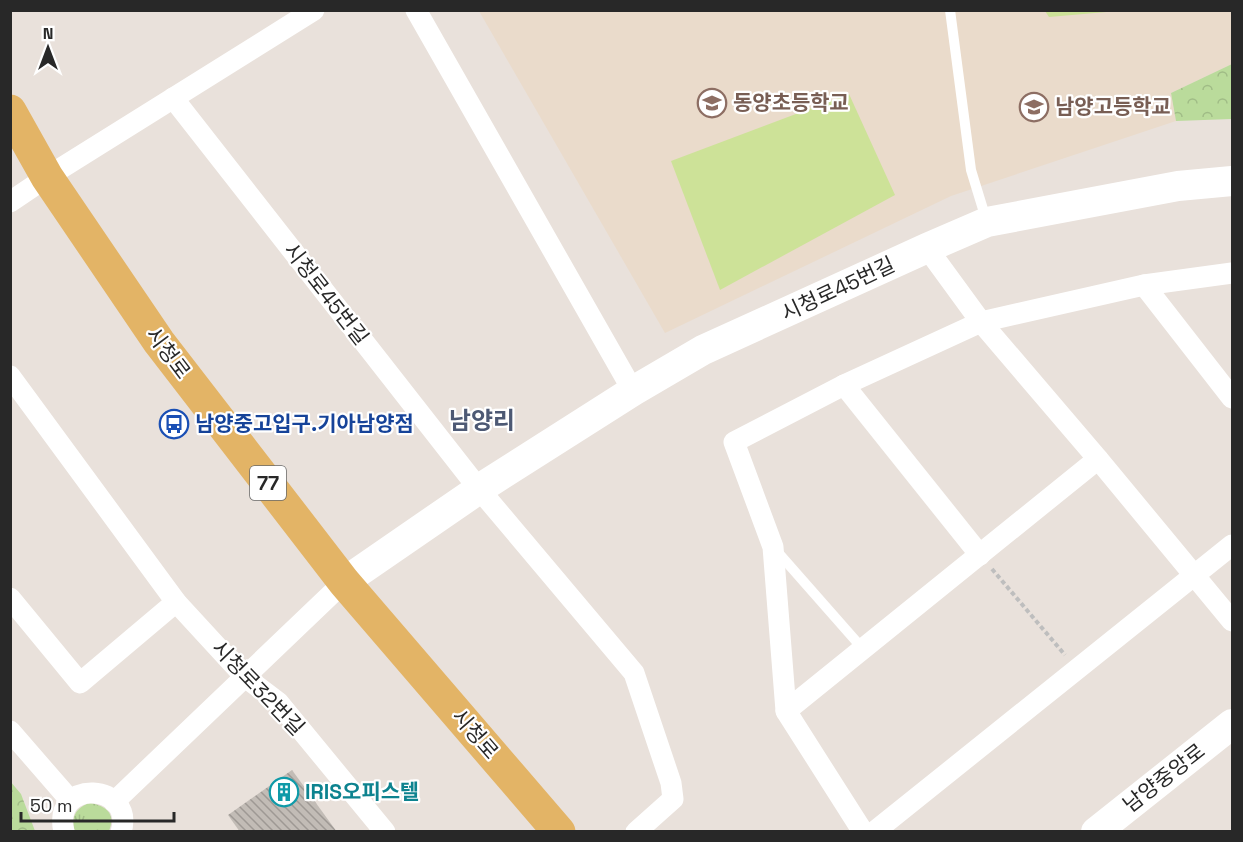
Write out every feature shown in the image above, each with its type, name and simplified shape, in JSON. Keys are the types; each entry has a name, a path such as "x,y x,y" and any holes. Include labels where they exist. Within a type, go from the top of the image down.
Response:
{"main road":[{"name":"시청로","path":"10,111 47,177 159,342 344,582 559,831"}],"street":[{"path":"10,202 314,10"},
{"path":"416,10 633,391"},
{"name":"시청로45번길","path":"172,98 478,489 634,673 670,783 673,800 636,831"},
{"name":"시청로45번길","path":"344,582 478,489 633,391 703,350 927,248 987,222 1178,186 1233,181"},
{"path":"927,248 981,322 1233,621"},
{"path":"863,831 786,711 773,546 734,442 844,385 981,322 1144,285 1233,273"},
{"path":"1144,285 1233,398"},
{"name":"시청로32번길","path":"10,376 176,602 245,677 278,702 384,831"},
{"path":"844,385 980,555"},
{"path":"786,711 1098,459"},
{"path":"874,831 1233,545"},
{"path":"114,802 344,582"},
{"path":"10,598 80,683 176,602"},
{"name":"남양중앙로","path":"1096,831 1233,724"},
{"path":"10,731 70,800"},
{"path":"64,831 62,819 70,800 88,792 98,792 107,795 120,809 123,819 121,831"}],"lane":[{"path":"950,10 971,170 987,222"},
{"path":"773,546 863,649"}],"path":[{"path":"980,555 1077,670"}],"shaded area":[{"name":"동양초등학교","path":"479,11 1232,11 1232,64 1171,93 1176,121 951,196 665,333"}],"green space":[{"path":"1045,11 1118,11 1049,17"},
{"path":"1232,64 1232,119 1176,121 1171,93"},
{"path":"849,94 895,195 720,290 671,161"},
{"path":"10,781 21,794 35,831 11,831"},
{"path":"90,803 108,811 111,819 109,831 75,831 73,822 75,814 81,807"}],"building":[{"name":"IRIS오피스텔","path":"292,770 337,832 240,832 228,815"}],"place":[{"name":"동양초등학교","path":"712,103"},
{"name":"남양고등학교","path":"1034,107"},
{"name":"남양중고입구.기아남양점","path":"174,424"},
{"name":"IRIS오피스텔","path":"284,792"}],"district":[{"name":"남양리","path":"482,421"}]}
